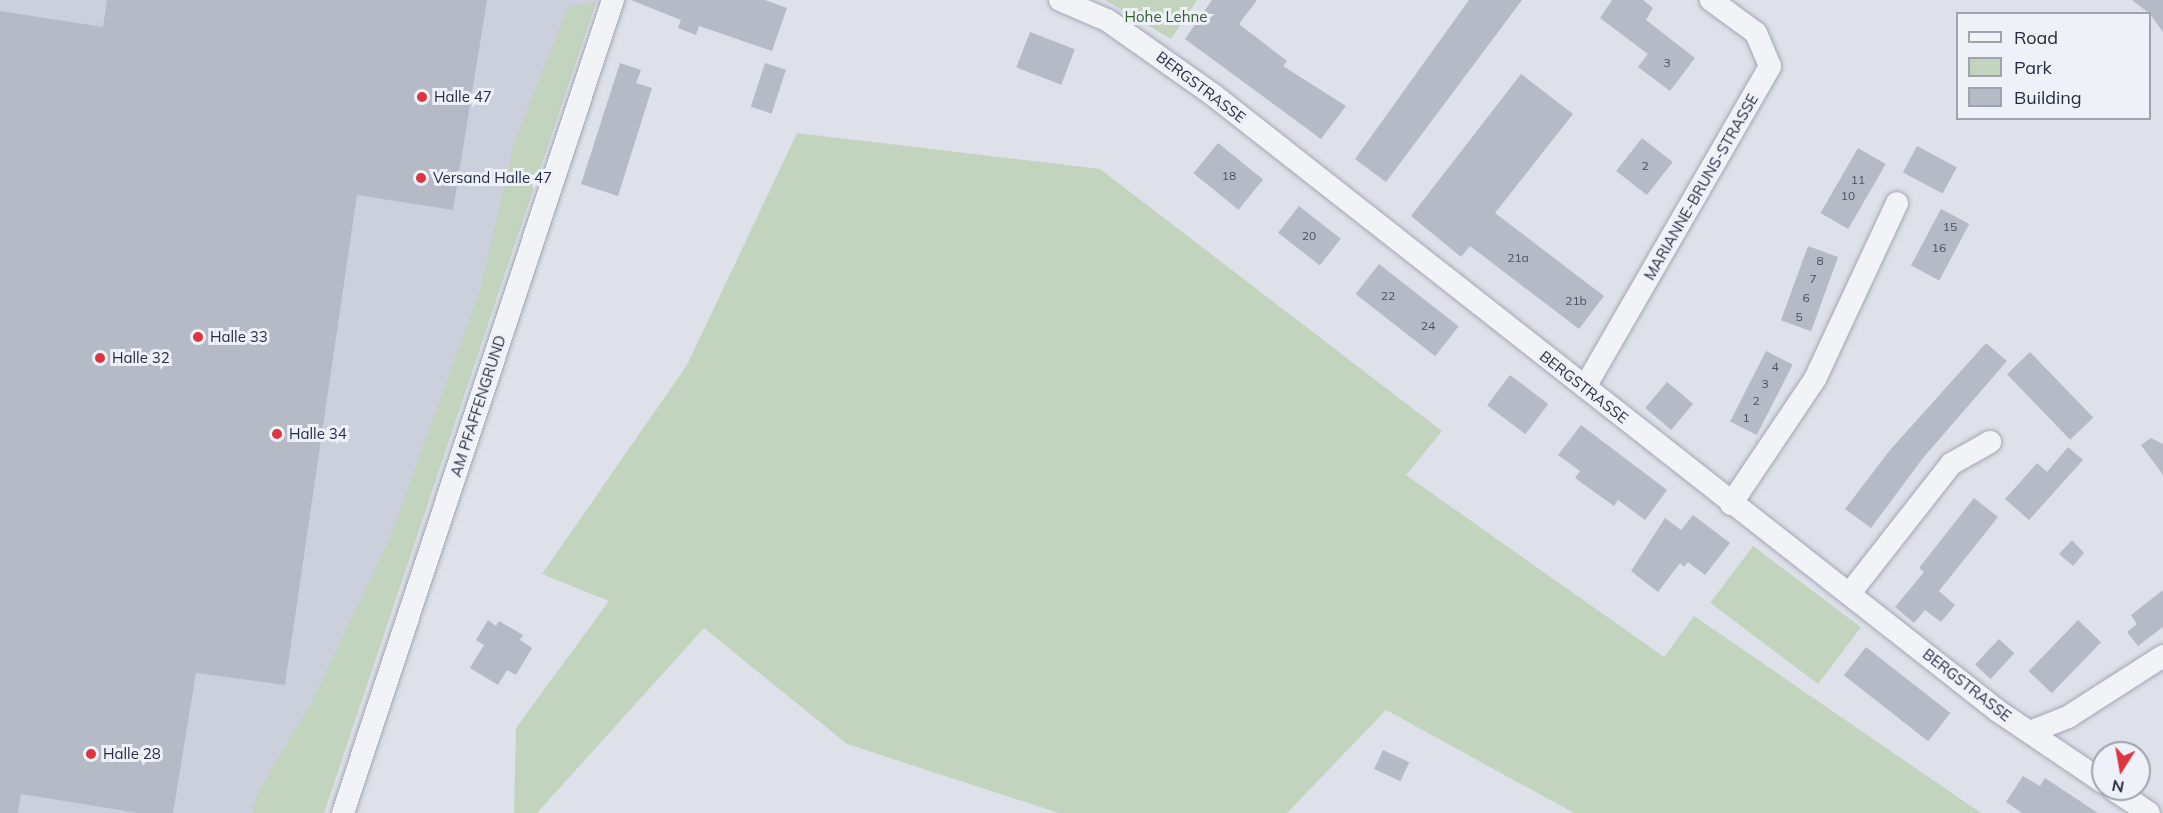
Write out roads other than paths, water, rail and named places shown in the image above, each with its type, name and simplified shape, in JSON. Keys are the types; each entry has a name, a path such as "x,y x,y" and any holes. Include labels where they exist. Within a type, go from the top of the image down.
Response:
{"street":[{"name":"AM PFAFFENGRUND","path":"343,813 613,0"},
{"name":"BERGSTRASSE","path":"1060,0 1107,20 1200,85 1731,504 2030,732 2091,774"},
{"name":"MARIANNE-BRUNS-STRASSE","path":"1585,387 1770,66 1756,33 1712,0"},
{"path":"1731,504 1815,379 1897,203"},
{"path":"1850,593 1951,464 1989,442"},
{"path":"2030,732 2068,717 2163,656"},
{"path":"2131,801 2149,813"}],"place":[{"name":"Halle 47","path":"422,97"},
{"name":"Versand Halle 47","path":"421,178"},
{"name":"Halle 33","path":"198,337"},
{"name":"Halle 32","path":"100,358"},
{"name":"Halle 34","path":"277,434"},
{"name":"Halle 28","path":"91,754"}],"park label":[{"name":"Hohe Lehne","path":"1166,17"}]}
